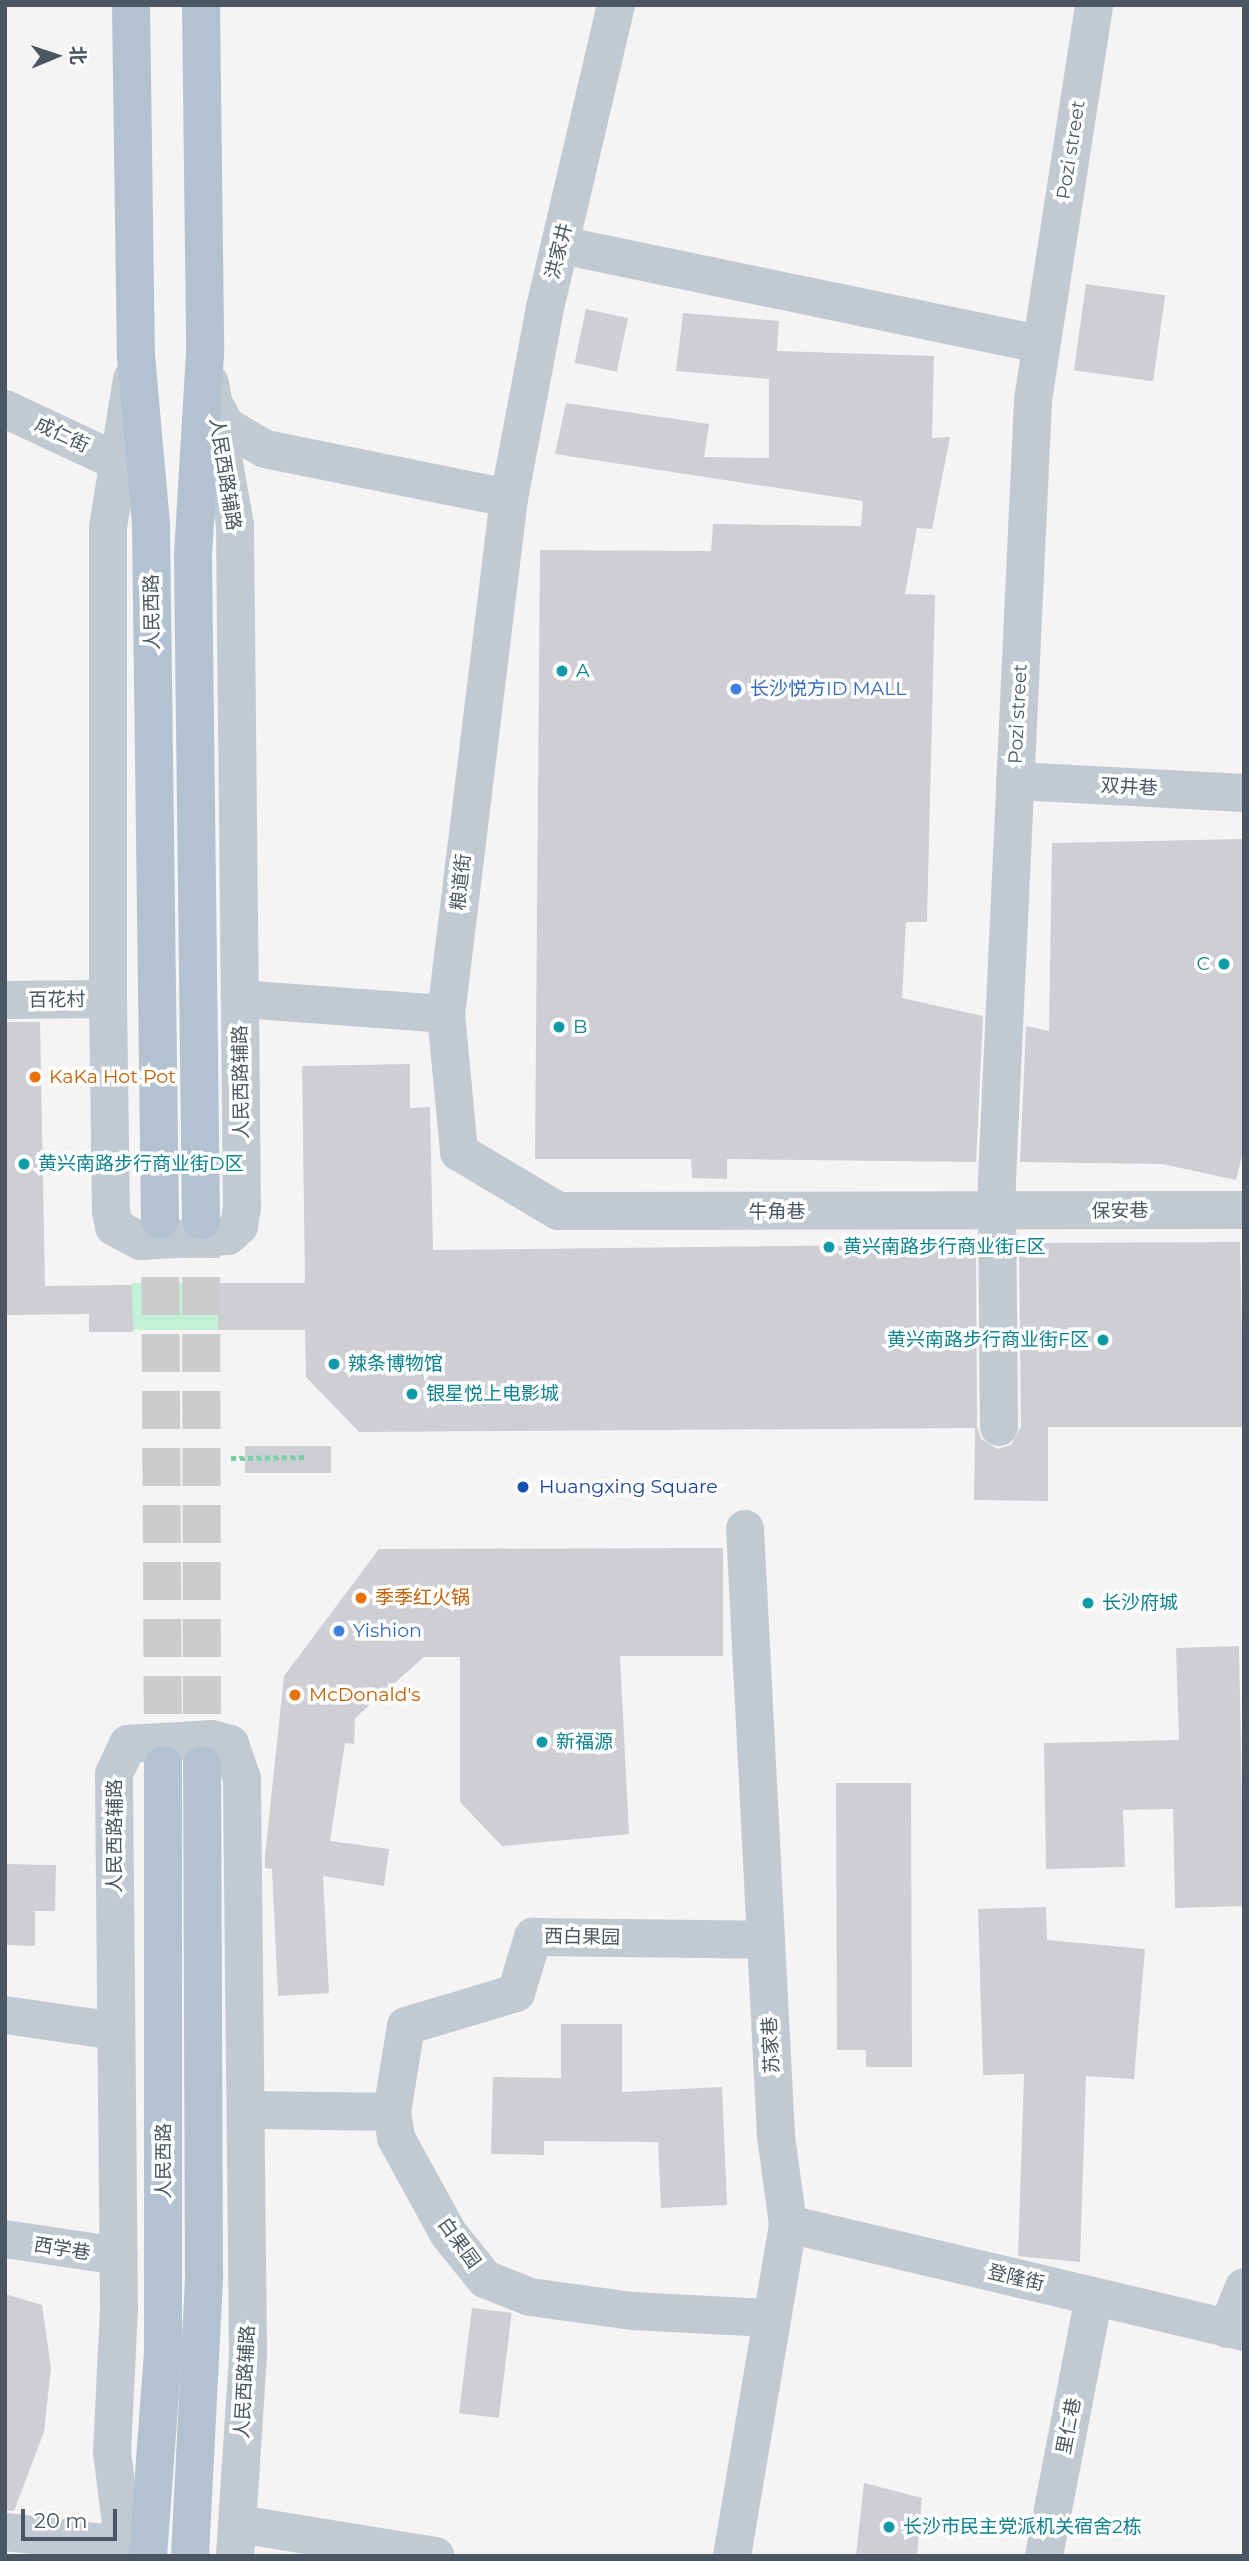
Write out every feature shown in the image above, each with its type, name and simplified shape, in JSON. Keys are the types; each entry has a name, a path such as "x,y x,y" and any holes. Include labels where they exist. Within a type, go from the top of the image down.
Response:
{"main road":[{"name":"人民西路","path":"131,5 135,356 151,525 160,1220"},
{"path":"201,5 205,353 193,557 201,1220"},
{"name":"人民西路","path":"132,2552 163,2353 163,1765"},
{"name":"人民西路","path":"190,2556 204,2275 202,1765"}],"street":[{"name":"洪家井","path":"509,498 561,245 616,5"},
{"name":"Pozi street","path":"999,1427 997,1213 1015,781 1041,344 1094,5"},
{"path":"561,245 1041,344"},
{"name":"人民西路辅路","path":"135,356 108,527 108,999 112,1219 124,1238 141,1241 211,1240 239,1226 240,999 235,525 205,353"},
{"path":"214,404 226,426 265,449 509,498"},
{"name":"成仁街","path":"5,409 118,462"},
{"name":"粮道街","path":"509,498 446,1014 459,1152 558,1211"},
{"name":"双井巷","path":"1015,781 1244,793"},
{"name":"百花村","path":"5,1000 108,999"},
{"path":"240,999 446,1014"},
{"name":"保安巷","path":"997,1213 1244,1210"},
{"name":"牛角巷","path":"558,1211 997,1213"},
{"name":"苏家巷","path":"732,2556 788,2224 766,1940 745,1529"},
{"name":"人民西路辅路","path":"132,2552 112,2452 119,2256 116,2031 118,1755 144,1740 230,1744 242,1779 248,2355 237,2540"},
{"name":"西白果园","path":"392,2112 406,2026 516,1993 533,1937 766,1940"},
{"path":"5,2015 116,2031"},
{"path":"247,2110 392,2112"},
{"name":"白果园","path":"392,2112 396,2138 448,2232 485,2279 530,2297 606,2308 771,2318"},
{"name":"登隆街","path":"788,2224 1235,2330"},
{"name":"西学巷","path":"5,2239 119,2256"},
{"path":"1235,2330 1244,2287"},
{"name":"里仁巷","path":"1044,2556 1094,2297"},
{"path":"5,2532 132,2552"},
{"path":"237,2540 435,2556"}],"path":[{"path":"231,1458 304,1457"}],"green space":[{"path":"132,1283 218,1283 218,1330 132,1330"}],"building":[{"path":"1086,284 1165,295 1153,381 1074,370"},
{"path":"586,309 628,318 617,372 575,363"},
{"name":"长沙悦方ID MALL","path":"683,313 779,321 777,351 934,356 932,438 950,437 932,529 917,528 905,594 935,595 927,922 906,922 902,998 983,1016 976,1162 727,1159 727,1179 692,1178 691,1159 535,1159 540,550 711,551 713,524 861,526 863,501 555,454 566,403 709,424 704,457 769,458 769,379 676,371"},
{"path":"1244,839 1244,1147 1236,1180 1162,1164 1020,1162 1026,1026 1049,1031 1052,843"},
{"name":"黄兴南路步行商业街D区","path":"5,1022 40,1022 45,1286 132,1285 133,1332 89,1332 89,1314 5,1315"},
{"name":"黄兴南路步行商业街E区","path":"410,1064 410,1108 430,1107 433,1250 976,1244 977,1427 981,1439 998,1449 1011,1445 1021,1427 1019,1243 1240,1242 1244,1427 1048,1427 1048,1501 974,1500 975,1428 359,1432 306,1377 305,1330 218,1330 218,1283 305,1283 302,1066"},
{"path":"245,1446 331,1446 331,1473 245,1473"},
{"path":"723,1548 723,1656 620,1656 629,1834 502,1846 460,1802 460,1657 424,1657 355,1718 354,1744 345,1743 330,1841 389,1849 384,1886 323,1876 329,1993 278,1996 272,1869 265,1868 265,1856 284,1676 379,1549"},
{"path":"1239,1646 1244,1906 1175,1908 1173,1809 1123,1810 1125,1867 1046,1869 1044,1743 1179,1740 1176,1648"},
{"path":"836,1783 911,1783 912,2067 866,2067 866,2050 837,2050"},
{"path":"5,1864 56,1865 55,1911 35,1911 35,1946 5,1945"},
{"path":"1046,1907 1047,1940 1145,1949 1134,2079 1086,2076 1080,2262 1018,2256 1024,2074 983,2075 978,1909"},
{"path":"561,2024 622,2024 622,2092 722,2087 727,2205 661,2208 658,2142 544,2141 544,2155 491,2154 493,2077 561,2078"},
{"path":"5,2294 42,2305 51,2368 44,2432 14,2511 5,2510"},
{"path":"472,2308 512,2313 499,2418 459,2413"},
{"name":"长沙市民主党派机关宿舍2栋","path":"864,2483 922,2498 917,2556 856,2556"}],"tunnel":[{"path":"160,1220 163,1765"},
{"path":"201,1220 202,1765"}],"place":[{"name":"A","path":"562,671"},
{"name":"长沙悦方ID MALL","path":"736,689"},
{"name":"C","path":"1224,964"},
{"name":"B","path":"559,1027"},
{"name":"KaKa Hot Pot","path":"35,1077"},
{"name":"黄兴南路步行商业街D区","path":"24,1164"},
{"name":"黄兴南路步行商业街E区","path":"829,1247"},
{"name":"黄兴南路步行商业街F区","path":"1103,1340"},
{"name":"辣条博物馆","path":"334,1364"},
{"name":"银星悦上电影城","path":"412,1394"},
{"name":"Huangxing Square","path":"523,1487"},
{"name":"季季红火锅","path":"361,1598"},
{"name":"长沙府城","path":"1088,1603"},
{"name":"Yishion","path":"339,1631"},
{"name":"McDonald's","path":"295,1695"},
{"name":"新福源","path":"542,1742"},
{"name":"长沙市民主党派机关宿舍2栋","path":"889,2527"}]}
